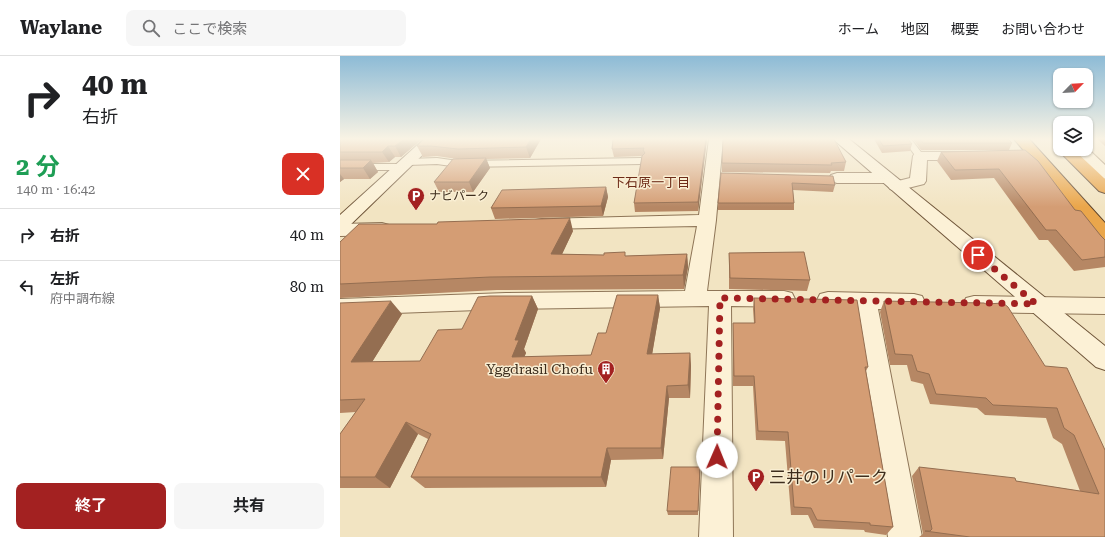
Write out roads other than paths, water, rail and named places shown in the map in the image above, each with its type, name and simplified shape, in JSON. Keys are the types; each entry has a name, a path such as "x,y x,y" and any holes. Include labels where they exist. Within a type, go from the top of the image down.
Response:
{"highway":[{"path":"1042,161 1105,234"},
{"path":"1047,161 1090,195"},
{"path":"1078,161 1105,188"}],"street":[{"path":"340,225 409,161"},
{"path":"715,161 715,176 707,220 707,298 716,537"},
{"path":"867,161 1105,360"},
{"path":"833,178 891,182 918,181 920,161"},
{"path":"1093,161 1104,172"},
{"path":"524,225 707,220"},
{"path":"340,230 396,228"},
{"path":"340,307 497,300 707,298 934,303"},
{"path":"865,301 905,537"},
{"path":"957,303 1105,306"}],"lane":[{"path":"340,167 432,161"},
{"path":"440,161 458,164 614,161"}],"place":[{"name":"ナビパーク","path":"416,211"},
{"name":"Yggdrasil Chofu","path":"606,384"},
{"name":"三井のリパーク","path":"756,492"}],"district":[{"name":"下石原一丁目","path":"651,182"}]}
